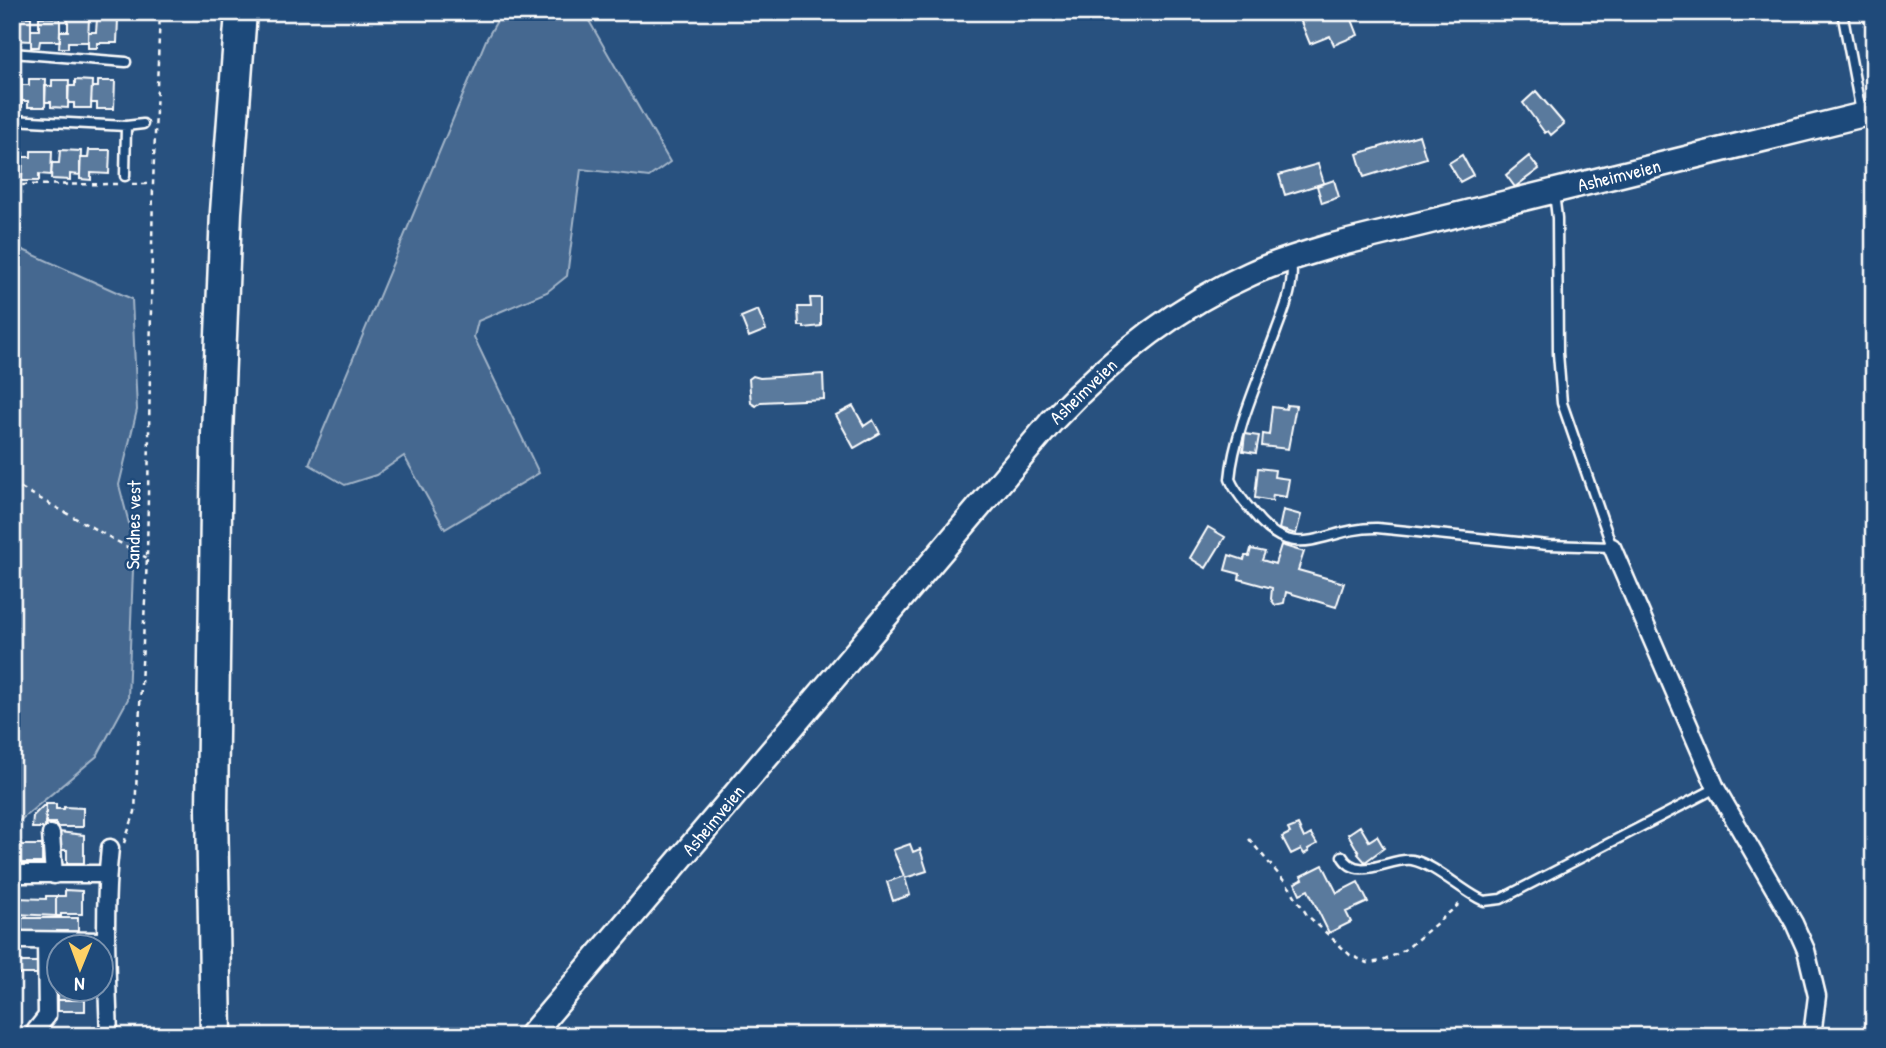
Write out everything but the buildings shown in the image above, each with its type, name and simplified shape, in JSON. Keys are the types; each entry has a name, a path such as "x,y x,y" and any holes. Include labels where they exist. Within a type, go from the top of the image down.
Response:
{"highway":[{"path":"198,1036 194,830 195,580 202,316 221,12"},
{"path":"216,1036 212,809 217,434 226,212 241,12"}],"main road":[{"name":"Asheimveien","path":"530,1036 1052,421 1090,380 1152,330 1199,300 1249,274 1291,258 1867,113"}],"street":[{"path":"1612,547 1716,788 1794,923 1806,950 1816,996 1812,1036"},
{"path":"51,834 54,875"},
{"path":"106,932 107,874 116,851"},
{"path":"12,874 107,874"},
{"path":"20,940 46,942"},
{"path":"35,1036 36,1030 47,1016 47,1002"},
{"path":"108,1002 109,1036"}],"lane":[{"path":"1842,12 1867,113"},
{"path":"12,53 126,62"},
{"path":"12,120 143,124"},
{"path":"125,176 127,125"},
{"path":"1291,258 1293,272 1288,297 1241,430 1233,456 1230,479 1252,512 1276,536 1301,543 1352,529 1377,528 1548,545 1612,547 1562,403 1558,353 1557,218 1553,191"},
{"path":"1342,856 1347,864 1355,868 1373,868 1407,860 1419,862 1484,901 1501,899 1716,788"}],"path":[{"name":"Sandnes vest","path":"116,851 135,813 147,558 153,184 160,12"},
{"path":"12,185 153,184"},
{"path":"12,483 147,558"},
{"path":"1249,839 1290,888 1307,915 1350,955 1368,963 1383,961 1406,949 1471,895"}],"shaded area":[{"path":"502,12 584,12 670,162 649,177 581,169 567,276 547,292 478,321 474,337 539,473 445,529 404,456 376,475 345,485 309,464 486,40"},
{"path":"12,245 132,299 137,410 119,485 131,531 133,570 128,699 97,756 12,827"}]}
